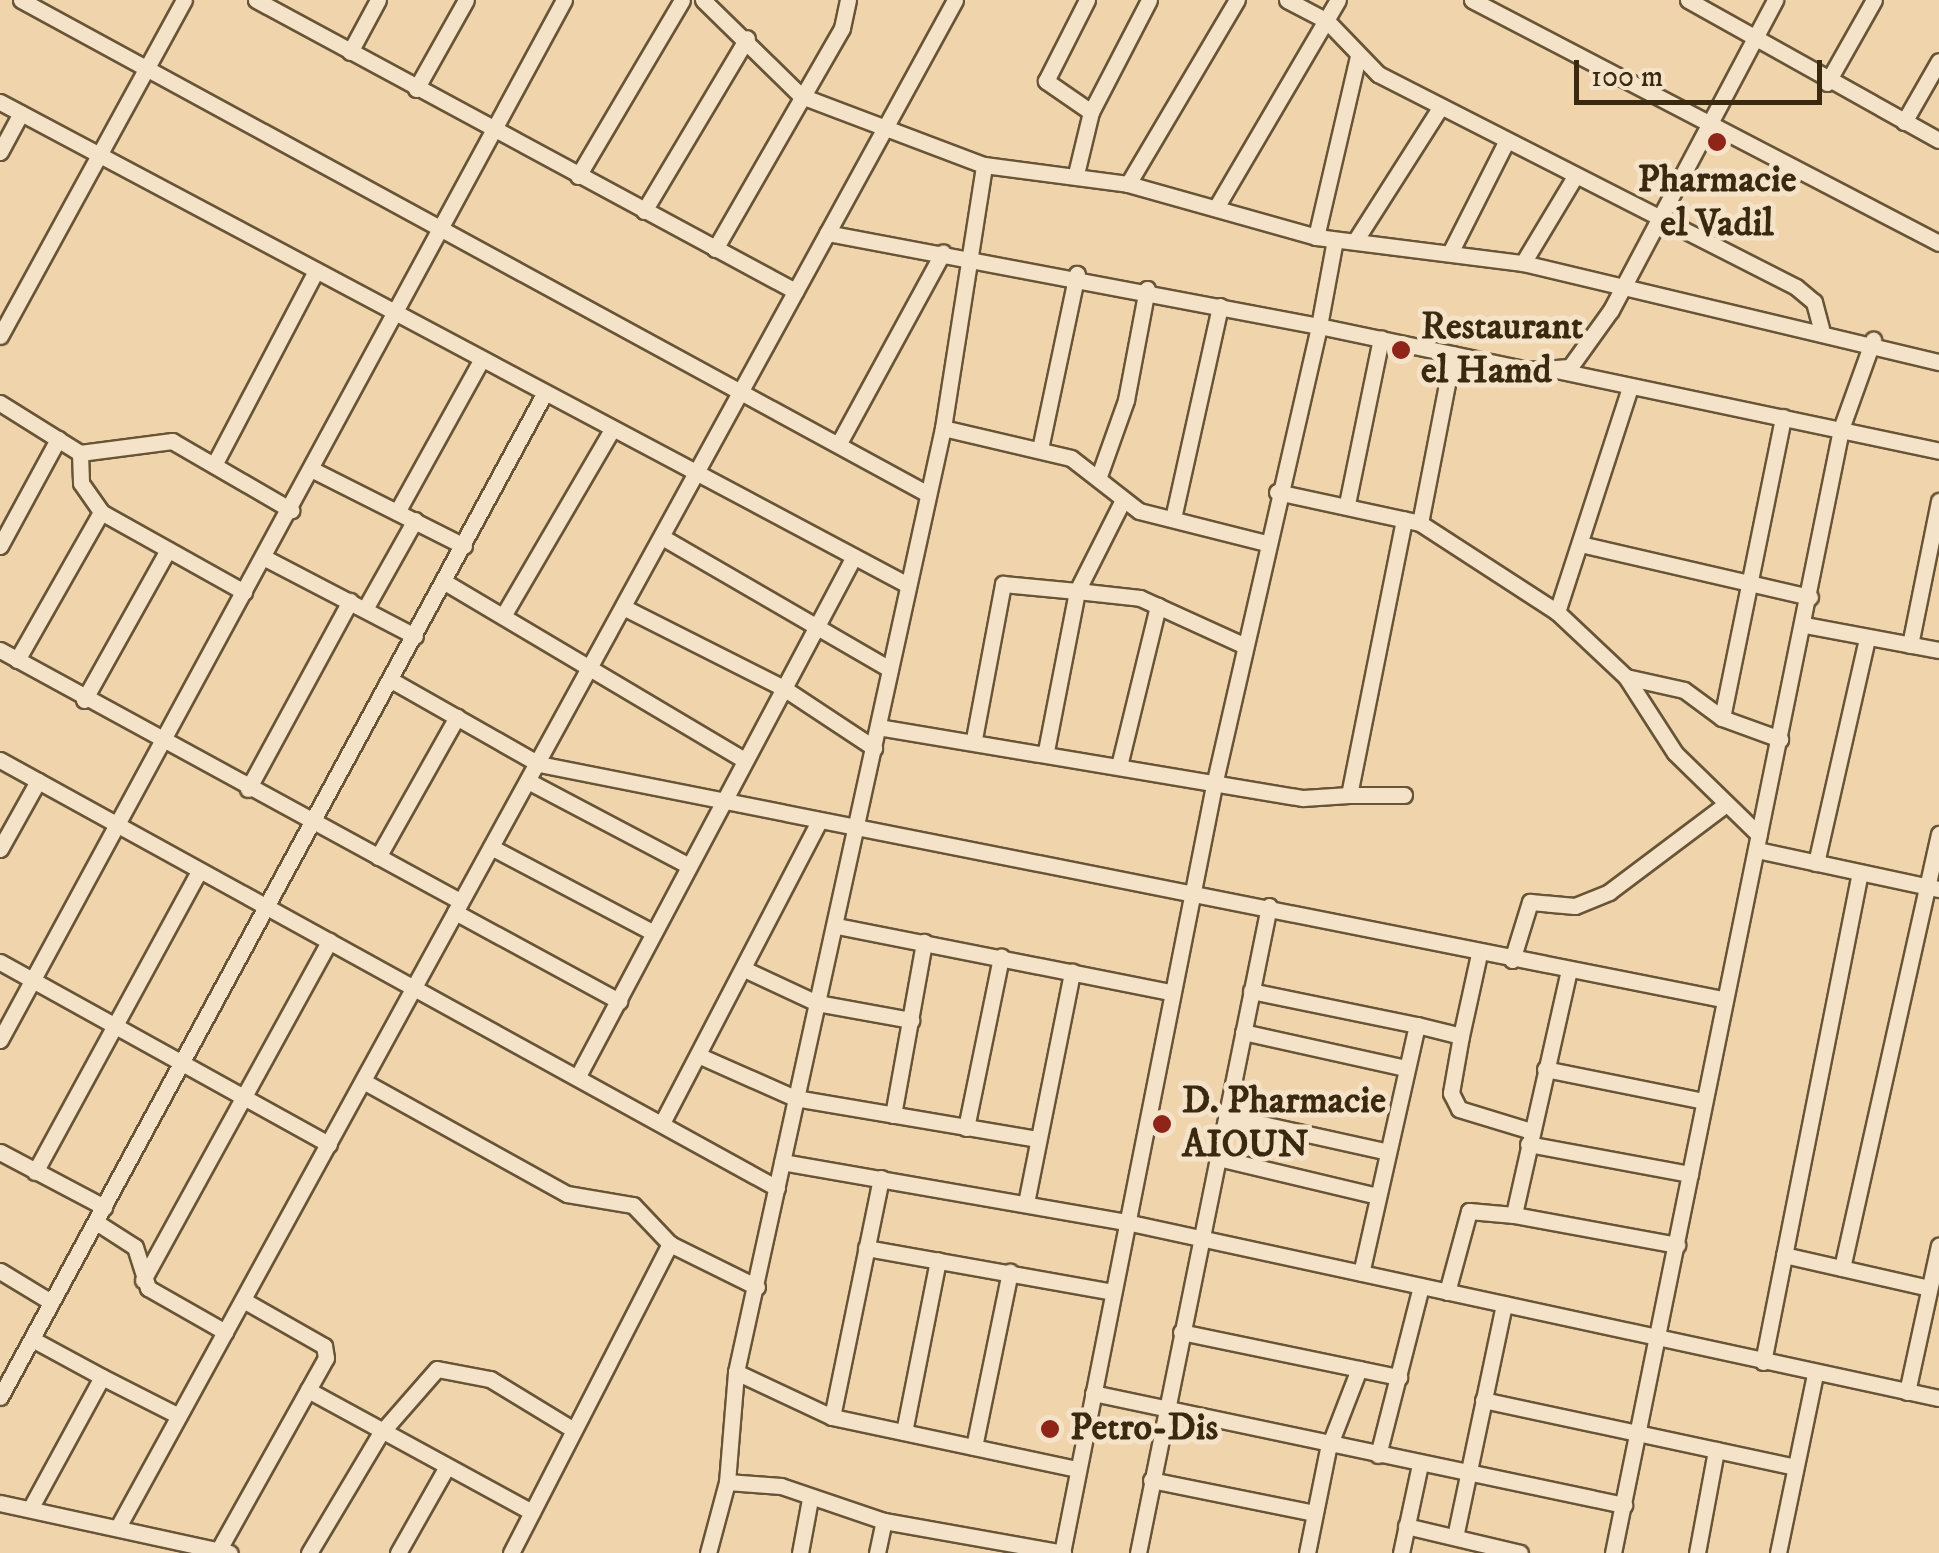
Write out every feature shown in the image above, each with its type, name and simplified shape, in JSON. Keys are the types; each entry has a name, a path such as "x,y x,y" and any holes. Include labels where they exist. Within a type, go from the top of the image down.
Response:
{"street":[{"path":"21,0 445,225 928,494"},
{"path":"0,336 96,153 184,0"},
{"path":"256,0 795,292"},
{"path":"288,17 296,0"},
{"path":"350,52 378,0"},
{"path":"416,89 466,0"},
{"path":"0,1040 119,828 564,0"},
{"path":"578,176 682,0"},
{"path":"703,0 747,38 802,96 884,133 984,165 1076,174 1128,184 1316,237 1452,249 1523,263 1873,340 1939,362"},
{"path":"714,248 802,96 848,0"},
{"path":"118,1527 956,0"},
{"path":"1087,0 1046,81 1091,112"},
{"path":"1076,174 1091,112 1149,0"},
{"path":"1128,184 1237,0"},
{"path":"1287,0 1327,20 1358,57 1505,144 1664,216 1796,287 1814,302 1821,328"},
{"path":"1217,206 1338,0"},
{"path":"1472,0 1709,127 1939,243"},
{"path":"1688,0 1827,82 1939,140"},
{"path":"1555,370 1583,354 1624,287 1775,0"},
{"path":"1827,82 1874,0"},
{"path":"644,211 747,38"},
{"path":"1316,237 1358,57"},
{"path":"1904,122 1939,61"},
{"path":"0,102 478,364 852,560 908,585"},
{"path":"1357,238 1441,106"},
{"path":"0,152 21,113"},
{"path":"1452,249 1505,144"},
{"path":"708,1553 727,1482 736,1372 795,1098 862,821 878,726 943,428 976,258 984,165"},
{"path":"1523,263 1574,178"},
{"path":"828,232 1078,274 1452,354 1555,370 1939,451"},
{"path":"727,1482 810,1499 884,1521 1062,1553 1192,890 1335,240"},
{"path":"839,444 943,252"},
{"path":"214,465 315,273"},
{"path":"1040,449 1078,274"},
{"path":"1099,476 1126,400 1147,289"},
{"path":"1174,514 1220,306"},
{"path":"1347,504 1381,338"},
{"path":"1614,1553 1723,999 1805,626 1841,429 1873,340"},
{"path":"1349,795 1452,354"},
{"path":"397,512 478,364"},
{"path":"1557,612 1630,387"},
{"path":"0,1397 544,396"},
{"path":"0,403 80,453 160,438 291,510"},
{"path":"1722,718 1753,585 1783,417"},
{"path":"943,428 1040,449 1099,476 1124,500 1266,543"},
{"path":"503,616 610,433"},
{"path":"0,546 58,439"},
{"path":"80,453 82,482 101,512 244,592"},
{"path":"313,470 464,546"},
{"path":"1277,492 1412,521 1557,612 1626,677 1658,733 1758,842 1816,863 1933,888"},
{"path":"1046,751 1077,590 1124,500"},
{"path":"1910,645 1935,538 1939,501"},
{"path":"17,660 101,512"},
{"path":"248,789 357,605 415,520"},
{"path":"662,537 819,624 890,669"},
{"path":"1580,544 1810,597"},
{"path":"84,700 168,550"},
{"path":"264,558 416,636"},
{"path":"578,1076 852,560"},
{"path":"443,582 503,616 586,674 744,760"},
{"path":"974,739 1003,584 1077,590 1158,606 1243,646"},
{"path":"1120,766 1158,606"},
{"path":"623,607 785,689 874,748"},
{"path":"1805,626 1939,650"},
{"path":"1816,863 1867,639"},
{"path":"0,650 162,745 378,858 619,1000"},
{"path":"1626,677 1684,690 1722,718 1780,739"},
{"path":"391,680 539,764 819,822 862,821 1479,954 1723,999"},
{"path":"378,858 457,717"},
{"path":"878,726 1046,751 1214,785 1404,795"},
{"path":"0,760 777,1188"},
{"path":"0,849 38,781"},
{"path":"528,782 689,866"},
{"path":"1512,960 1530,902 1575,906 1609,892 1726,804"},
{"path":"662,1123 819,822"},
{"path":"1842,1268 1933,888 1939,834"},
{"path":"491,846 654,933"},
{"path":"35,1172 199,870"},
{"path":"1763,1362 1860,873"},
{"path":"1138,1553 1162,1406 1202,1238 1268,906"},
{"path":"836,926 1171,992"},
{"path":"144,1280 247,1099 328,941"},
{"path":"893,1115 924,942"},
{"path":"1479,954 1451,1093 1459,1109 1530,1137 1690,1174"},
{"path":"966,1128 1001,958"},
{"path":"0,962 329,1144"},
{"path":"744,970 817,1003 911,1020"},
{"path":"1514,1215 1568,970"},
{"path":"1026,1203 1072,972"},
{"path":"1251,990 1461,1036"},
{"path":"1361,1273 1416,1025"},
{"path":"1242,1032 1406,1068"},
{"path":"700,1056 795,1098 1037,1139"},
{"path":"1546,1068 1704,1102"},
{"path":"363,1081 567,1194 634,1205 670,1244 757,1287"},
{"path":"1226,1116 1388,1152"},
{"path":"0,1152 104,1207"},
{"path":"1218,1158 1378,1196"},
{"path":"782,1162 1126,1222 1939,1398"},
{"path":"832,1416 881,1178"},
{"path":"1447,1292 1469,1211 1514,1215 1677,1245"},
{"path":"96,1222 135,1247 144,1280 225,1332"},
{"path":"511,1553 569,1428 670,1244"},
{"path":"866,1248 1112,1292"},
{"path":"1907,1392 1939,1248"},
{"path":"1784,1255 1929,1288"},
{"path":"904,1432 938,1260"},
{"path":"0,1271 51,1302"},
{"path":"974,1447 1010,1272"},
{"path":"1378,1455 1420,1286"},
{"path":"0,1503 224,1552 308,1390 324,1346 242,1300"},
{"path":"1455,1538 1504,1304"},
{"path":"1181,1332 1399,1378"},
{"path":"32,1339 179,1416"},
{"path":"309,1553 380,1434 446,1366 490,1379 569,1428"},
{"path":"1307,1553 1328,1448 1358,1369"},
{"path":"736,1372 832,1416 1077,1469"},
{"path":"1778,1553 1815,1374"},
{"path":"30,1509 102,1377"},
{"path":"308,1390 380,1434 532,1512"},
{"path":"1093,1393 1162,1406 1328,1448 1624,1505"},
{"path":"1483,1400 1795,1467"},
{"path":"1696,1553 1716,1450"},
{"path":"1401,1553 1420,1464"},
{"path":"398,1553 446,1468"},
{"path":"1152,1480 1314,1513"},
{"path":"800,1553 810,1499"},
{"path":"877,1553 884,1521"},
{"path":"1406,1526 1520,1553"},
{"path":"962,1553 966,1536"}],"place":[{"name":"Pharmacie el Vadil","path":"1717,142"},
{"name":"Restaurant el Hamd","path":"1401,350"},
{"name":"D. Pharmacie AIOUN","path":"1162,1124"},
{"name":"Petro-Dis","path":"1050,1429"}]}
